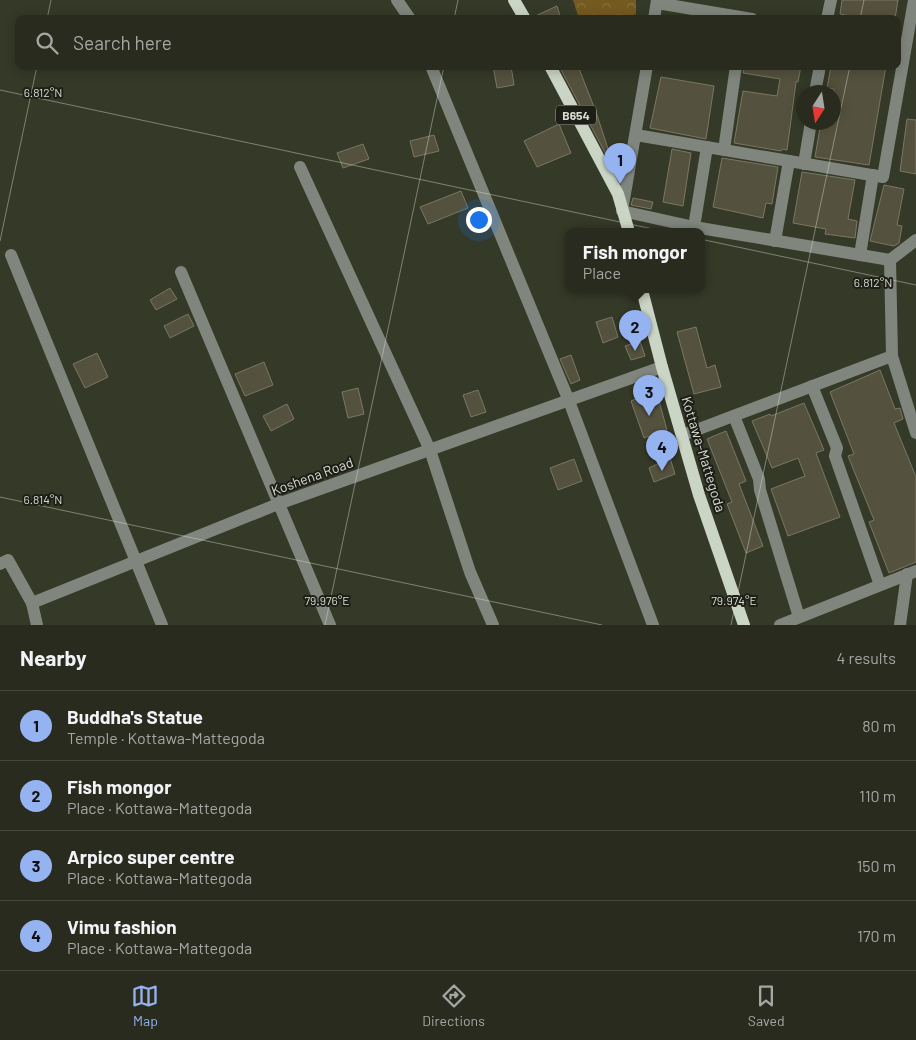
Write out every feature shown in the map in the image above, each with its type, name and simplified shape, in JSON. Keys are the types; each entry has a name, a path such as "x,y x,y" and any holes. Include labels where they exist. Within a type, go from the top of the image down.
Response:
{"main road":[{"path":"514,0 522,15"},
{"name":"B654","path":"552,70 618,194 628,228"},
{"name":"Kottawa-Mattegoda","path":"643,293 699,495 744,625"}],"street":[{"path":"397,0 407,15"},
{"path":"828,15 830,0"},
{"path":"636,136 883,177 914,0"},
{"path":"655,15 657,2 729,15"},
{"path":"433,70 569,401 653,625"},
{"path":"646,70 622,210 700,228"},
{"path":"724,150 735,70"},
{"path":"816,85 819,70"},
{"path":"804,164 809,130"},
{"path":"694,227 707,147"},
{"path":"775,241 789,161"},
{"path":"300,167 430,450 470,572 493,625"},
{"path":"860,255 873,175"},
{"path":"705,229 890,260 916,240"},
{"path":"11,255 162,625"},
{"path":"890,260 892,356 916,433"},
{"path":"181,272 330,625"},
{"path":"683,436 892,356"},
{"name":"Koshena Road","path":"32,603 278,504 662,367"},
{"path":"812,386 837,448 835,456 880,585"},
{"path":"734,416 759,479 800,617"},
{"path":"0,564 8,560 32,603 37,625"},
{"path":"780,625 911,572"},
{"path":"900,625 911,572"}],"green space":[{"path":"573,0 636,0 635,15 578,15"}],"building":[{"path":"842,0 898,0 896,15 840,14"},
{"path":"557,6 560,15 537,15"},
{"path":"494,70 512,70 514,85 497,88"},
{"path":"561,70 580,70 596,112 612,161 610,162"},
{"path":"743,70 800,70 798,82 796,82 787,150 782,149 781,151 734,143 743,91 777,96 780,79 743,73"},
{"path":"830,70 885,70 869,165 815,157 820,130 841,130 841,85 828,85"},
{"path":"661,77 714,86 706,139 650,128"},
{"path":"907,119 916,120 916,174 900,171"},
{"path":"559,124 571,153 537,167 524,141"},
{"path":"434,135 439,151 414,157 410,141"},
{"path":"363,144 369,159 343,168 337,153"},
{"path":"672,149 691,153 683,206 663,202"},
{"path":"722,158 778,167 772,204 766,203 763,218 713,207"},
{"path":"802,172 855,180 848,219 857,221 855,238 825,234 826,229 793,223"},
{"path":"884,185 904,189 897,225 902,226 899,243 894,246 870,241"},
{"path":"461,191 468,208 428,224 420,207"},
{"path":"633,198 653,202 651,209 631,205"},
{"path":"170,288 177,299 156,310 150,300"},
{"path":"188,314 194,326 170,338 164,326"},
{"path":"612,317 618,337 603,343 596,322"},
{"path":"696,327 707,368 715,365 721,387 694,394 677,332"},
{"path":"640,341 645,356 631,360 625,346"},
{"path":"97,353 108,377 85,388 73,364"},
{"path":"571,355 580,380 571,384 560,359"},
{"path":"264,362 273,385 245,396 235,374"},
{"path":"880,370 895,409 900,408 903,419 894,423 916,477 916,562 889,573 869,522 874,520 848,456 854,454 830,392"},
{"path":"358,388 364,414 348,418 342,392"},
{"path":"478,390 486,412 471,417 463,395"},
{"path":"656,390 667,430 644,438 631,401"},
{"path":"804,403 824,450 816,453 840,517 788,536 771,489 805,476 798,458 772,468 752,421"},
{"path":"287,404 294,419 271,431 263,416"},
{"path":"726,431 746,481 739,484 763,546 746,553 727,504 732,502 707,439"},
{"path":"670,458 675,474 654,482 649,468"},
{"path":"574,459 582,481 558,490 550,468"}],"place":[{"name":"Buddha's Statue","path":"620,184"},
{"name":"Fish mongor","path":"635,351"},
{"name":"Arpico super centre","path":"649,416"},
{"name":"Vimu fashion","path":"662,471"}]}
